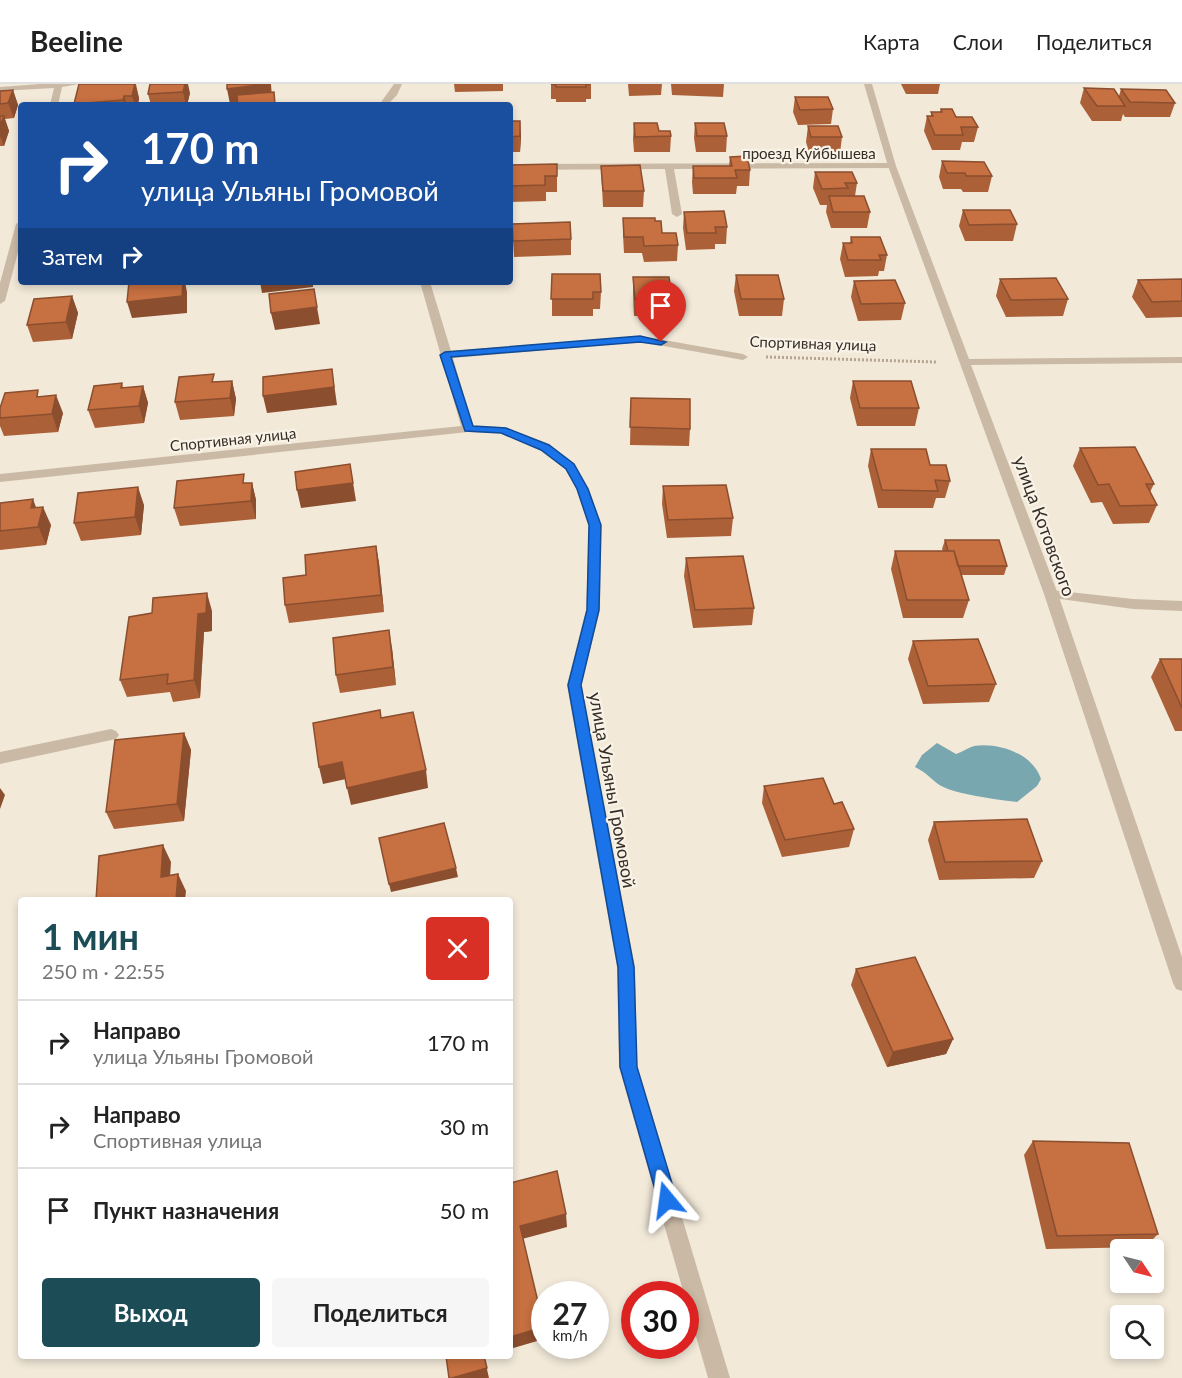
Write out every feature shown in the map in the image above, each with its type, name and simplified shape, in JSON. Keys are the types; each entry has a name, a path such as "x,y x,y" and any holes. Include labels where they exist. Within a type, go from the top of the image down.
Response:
{"street":[{"path":"0,89 75,84"},
{"path":"386,102 398,84"},
{"name":"улица Котовского","path":"868,84 892,166 1051,594 1182,983"},
{"path":"55,102 59,85"},
{"name":"проезд Куйбышева","path":"513,167 892,166"},
{"path":"669,167 677,214"},
{"path":"0,301 18,235"},
{"path":"426,285 468,429"},
{"name":"Спортивная улица","path":"445,355 640,339 743,357"},
{"path":"966,362 1182,360"},
{"name":"Спортивная улица","path":"0,478 468,429"},
{"name":"улица Ульяны Громовой","path":"468,429 503,430 545,447 570,467 583,489 595,525 593,610 574,685 626,967 628,1067 719,1378"},
{"path":"1051,594 1133,604 1182,606"},
{"path":"0,758 111,735"}],"path":[{"name":"Спортивная улица","path":"743,357 966,362"}],"water":[{"path":"937,743 956,754 974,746 1004,748 1031,763 1041,779 1037,786 1017,802 976,796 944,788 915,767 922,755"}],"building":[{"path":"79,84 135,84 132,96 124,96 123,100 74,102"},
{"path":"150,84 185,84 183,92 148,94"},
{"path":"227,84 267,84 227,89"},
{"path":"551,84 586,84 586,87 556,87"},
{"path":"1084,88 1114,89 1125,106 1097,106"},
{"path":"1121,89 1166,90 1175,103 1130,102"},
{"path":"13,90 8,103 0,104 0,91"},
{"path":"274,92 275,102 238,102 237,95"},
{"path":"795,97 828,97 833,109 800,110"},
{"path":"941,109 952,109 956,117 972,117 978,127 961,127 963,135 935,135 927,116 933,116 931,112 942,112"},
{"path":"513,121 520,121 520,136 513,137"},
{"path":"634,123 657,123 659,131 670,131 671,136 635,137"},
{"path":"695,123 724,123 727,136 697,136"},
{"path":"808,126 838,126 842,137 811,137"},
{"path":"747,156 750,170 735,170 737,178 694,178 693,166 732,166 730,157"},
{"path":"942,161 984,162 992,176 947,173"},
{"path":"557,164 557,176 545,176 545,185 513,186 513,165"},
{"path":"640,165 644,191 603,191 601,166"},
{"path":"815,172 852,172 857,183 845,183 848,188 822,189"},
{"path":"829,196 864,196 870,212 833,212"},
{"path":"963,210 1010,210 1017,224 969,225"},
{"path":"724,211 727,227 715,227 716,233 687,233 684,212"},
{"path":"623,218 655,218 655,221 661,221 662,233 676,233 678,245 644,246 643,237 624,237"},
{"path":"570,222 571,239 513,241 513,224"},
{"path":"851,237 880,237 887,255 879,255 881,260 848,260 843,243 852,243"},
{"path":"552,274 600,274 601,292 593,292 593,299 551,299"},
{"path":"736,275 778,275 784,299 741,299"},
{"path":"633,277 669,277 672,299 635,299"},
{"path":"1056,278 1068,299 1011,300 1000,279"},
{"path":"1182,279 1182,301 1152,302 1138,280"},
{"path":"895,280 905,303 861,304 854,281"},
{"path":"129,285 183,285 182,296 127,302"},
{"path":"314,289 317,307 271,313 269,294"},
{"path":"72,296 66,322 27,325 34,299"},
{"path":"332,369 334,387 263,396 263,377"},
{"path":"214,374 212,382 232,381 230,398 175,402 179,377"},
{"path":"853,381 911,381 919,408 860,408"},
{"path":"122,383 121,388 143,386 139,406 88,410 94,386"},
{"path":"38,390 37,397 56,395 52,414 0,418 0,408 5,393"},
{"path":"631,398 690,399 690,429 630,427"},
{"path":"1135,447 1154,484 1146,484 1157,505 1120,506 1109,484 1098,485 1080,448"},
{"path":"871,449 926,449 930,465 946,465 950,481 935,480 938,491 882,490"},
{"path":"350,464 353,483 297,490 295,472"},
{"path":"244,474 243,483 252,483 251,501 174,508 177,481"},
{"path":"726,485 733,518 668,520 663,486"},
{"path":"138,487 135,517 74,523 78,493"},
{"path":"33,499 31,508 43,507 38,527 0,531 0,503"},
{"path":"945,540 999,540 1007,566 958,566 954,551 948,551"},
{"path":"376,546 381,595 285,605 283,578 306,575 305,555"},
{"path":"895,551 954,551 969,600 907,600"},
{"path":"743,556 754,608 695,610 686,558"},
{"path":"207,593 206,613 198,614 194,680 167,684 168,674 120,680 129,617 152,613 153,598"},
{"path":"389,630 393,667 336,675 333,638"},
{"path":"978,639 996,684 928,686 913,641"},
{"path":"1160,659 1182,659 1182,708"},
{"path":"380,710 381,718 413,712 426,770 347,788 342,762 319,767 313,723"},
{"path":"184,733 177,804 106,812 115,740"},
{"path":"823,778 834,804 842,802 854,829 785,840 764,786"},
{"path":"1027,819 1042,861 945,862 934,822"},
{"path":"444,823 456,868 389,884 379,838"},
{"path":"163,845 161,877 178,874 176,897 96,897 99,856"},
{"path":"915,957 953,1039 893,1052 856,969"},
{"path":"1033,1141 1129,1143 1158,1234 1057,1236"},
{"path":"557,1171 566,1214 520,1226 533,1281 531,1281 531,1331 513,1336 513,1182"},
{"path":"446,1359 485,1359 487,1368 449,1378"}],"route":[{"path":"661,342 640,339 445,355 468,429 503,430 545,447 570,467 583,489 595,525 596,565 593,610 574,685 626,967 628,1067 667,1200"}]}
